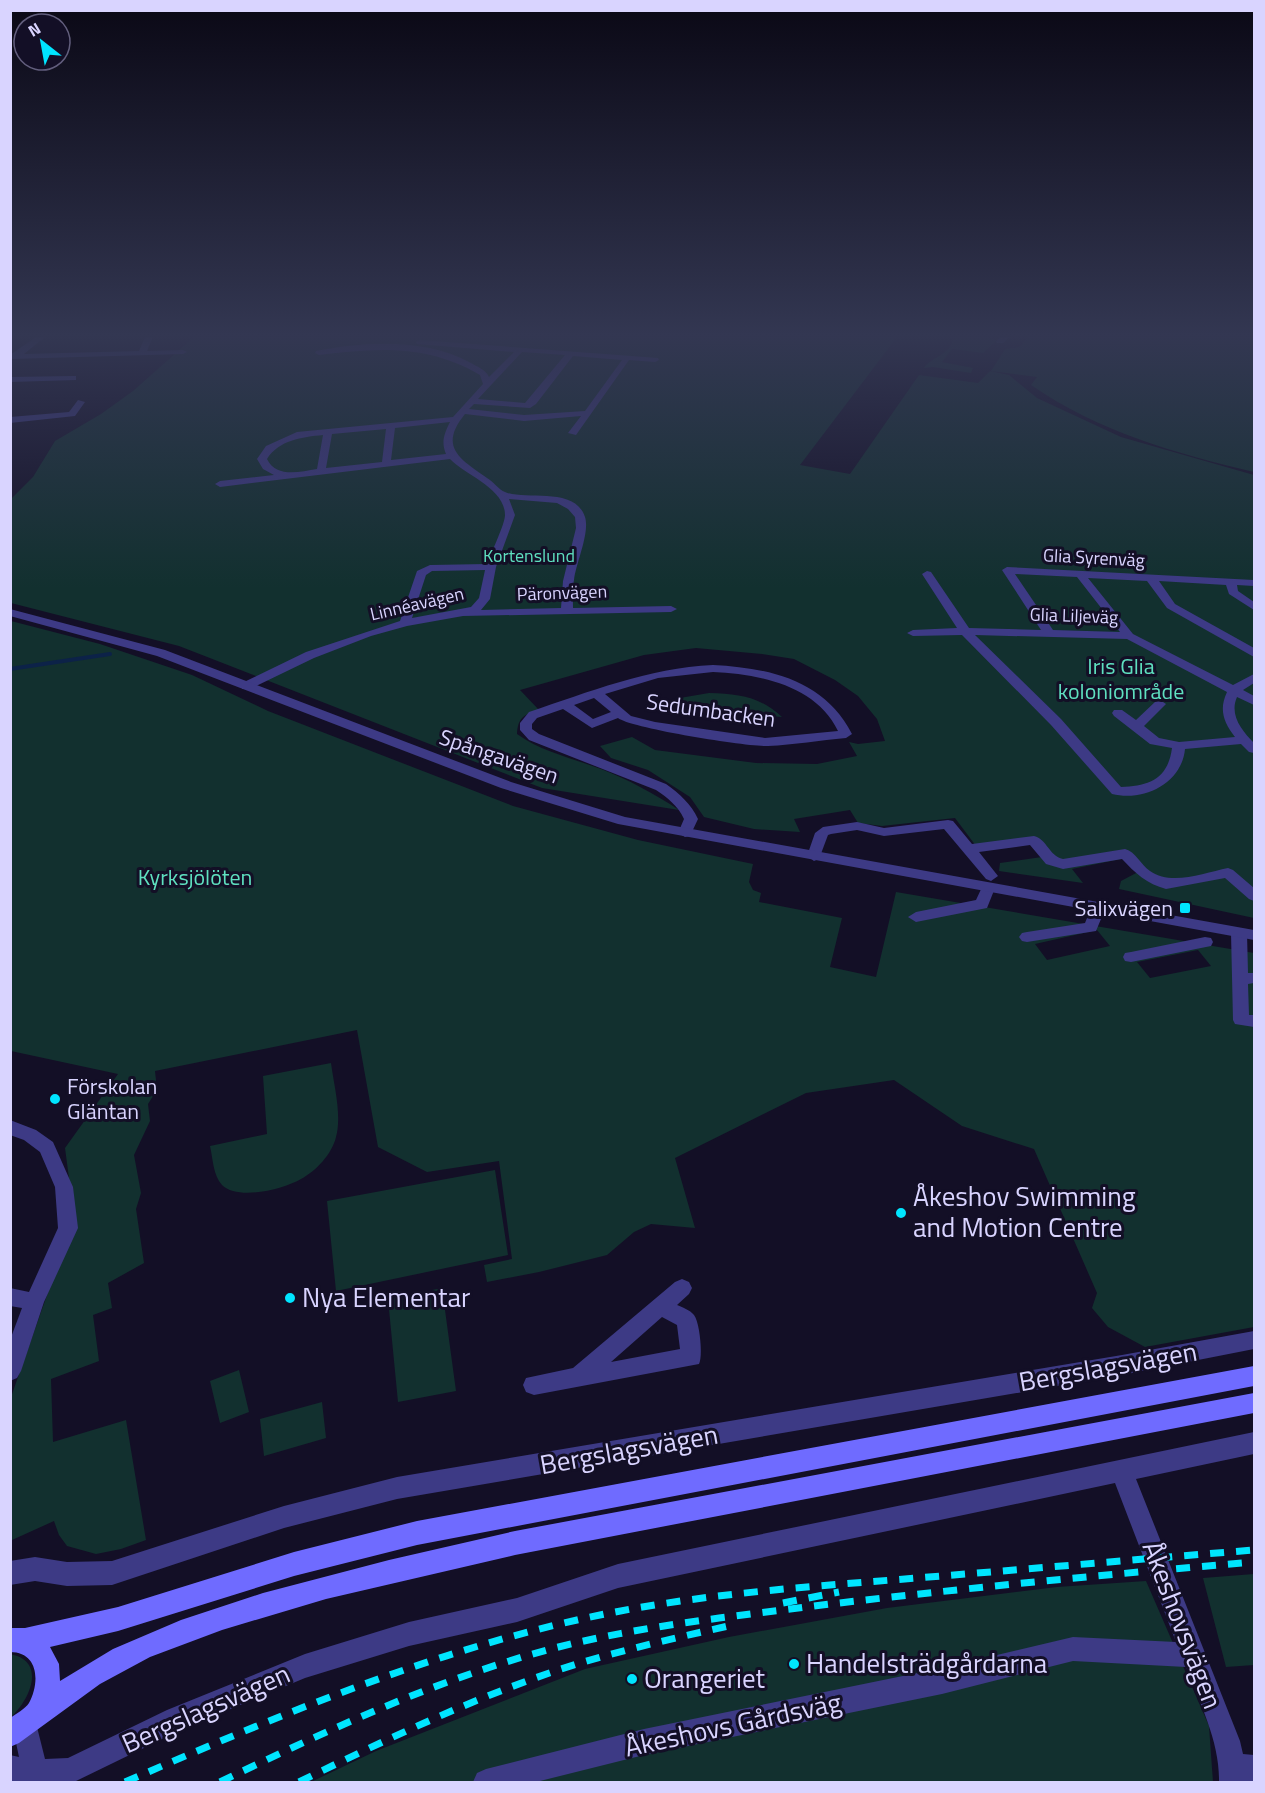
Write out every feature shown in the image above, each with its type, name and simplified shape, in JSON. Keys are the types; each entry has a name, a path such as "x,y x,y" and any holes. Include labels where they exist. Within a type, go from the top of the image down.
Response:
{"main road":[{"name":"Bergslagsvägen","path":"15,1638 118,1619 294,1564 417,1533 1254,1376"},
{"path":"24,1724 102,1668 181,1631 326,1586 395,1568 690,1509 1254,1403"},
{"name":"Bergslagsvägen","path":"15,1638 40,1650 47,1670 46,1692 24,1724"}],"street":[{"path":"284,476 266,467 262,459 269,448 297,435 416,421"},
{"path":"456,421 448,433 446,445 451,456 502,495 559,500 572,507 580,516 581,528 568,581 567,611"},
{"path":"573,433 582,421"},
{"path":"386,464 391,424"},
{"path":"321,471 328,431"},
{"path":"220,484 451,456"},
{"name":"Linnéavägen","path":"246,686 310,655 405,622 475,610 484,599 491,567 510,516 502,495"},
{"path":"405,622 421,573 430,568 491,567"},
{"name":"Glia Syrenväg","path":"1049,633 1007,570 1254,583"},
{"path":"927,574 965,631 1056,722 1118,791 1140,791 1159,783 1171,773 1178,759 1179,746"},
{"path":"1080,574 1129,636"},
{"path":"1151,578 1177,610 1254,653"},
{"path":"1231,582 1233,592 1254,607"},
{"path":"634,610 644,595"},
{"name":"Päronvägen","path":"453,615 671,609"},
{"name":"Spångavägen","path":"10,612 150,650 506,785 623,821 814,856 989,882 1098,907 1247,934 1248,1021"},
{"name":"Glia Liljeväg","path":"913,633 965,631 1129,636 1254,701"},
{"name":"Sedumbacken","path":"597,694 619,713 639,723 765,742 846,734 834,712 815,697 789,682 757,673 713,668 677,671 647,677 533,715 526,723 526,730 534,737 661,787 678,798 691,819 685,833"},
{"path":"1254,678 1234,689 1229,696 1229,717 1243,740 1254,749"},
{"name":"Sedumbacken","path":"565,704 592,724 619,713"},
{"path":"1137,726 1160,704"},
{"path":"1118,713 1155,741 1179,746 1243,740"},
{"path":"814,856 822,833 828,830 857,826 884,832 948,824 969,849 989,882 982,904 916,917"},
{"path":"969,849 1034,840 1051,861 1063,864 1125,854 1144,874 1166,884 1228,873 1254,896"},
{"path":"1027,938 1091,927 1098,907"},
{"path":"1131,957 1205,942"},
{"path":"10,1127 30,1135 47,1147 64,1188 68,1228 34,1302 10,1371"},
{"path":"578,1377 682,1288"},
{"path":"10,1297 34,1302"},
{"path":"534,1385 692,1357 686,1320 661,1306"},
{"name":"Bergslagsvägen","path":"10,1573 35,1569 67,1574 112,1573 284,1517 396,1488 1122,1365 1254,1340"},
{"name":"Bergslagsvägen","path":"24,1724 23,1770 70,1771 176,1719 305,1666 409,1635 517,1610 618,1576 1254,1443"},
{"name":"Åkeshovsvägen","path":"1121,1470 1240,1772"},
{"name":"Åkeshovs Gårdsväg","path":"486,1782 650,1741 942,1681 1073,1649 1194,1655"}],"green space":[{"path":"90,421 834,421 800,465 850,474 887,421 1086,421 1121,437 1254,475 1254,918 1119,889 1121,881 1138,872 1126,858 1072,869 1083,883 999,871 1000,863 1042,857 1032,842 979,850 955,818 882,826 858,823 850,810 794,819 800,832 754,829 704,817 690,797 648,770 611,758 600,746 632,737 655,750 756,763 817,764 857,756 849,742 858,744 885,741 877,719 858,696 835,680 794,659 696,648 644,655 520,690 539,710 529,713 520,720 517,734 547,750 622,778 679,810 542,788 179,646 11,603 11,499 33,477 55,441"},
{"path":"1095,421 1254,421 1254,472 1167,449"},
{"name":"Kyrksjölöten","path":"11,621 100,644 192,675 268,711 513,806 638,840 753,864 749,882 753,890 761,893 759,902 842,918 830,967 876,977 896,892 1254,953 1254,1327 1145,1347 1108,1327 1092,1308 1097,1293 1034,1149 962,1126 894,1080 806,1093 675,1158 695,1228 651,1224 634,1232 607,1255 487,1282 484,1265 512,1259 499,1161 427,1172 378,1147 357,1030 155,1071 157,1090 148,1104 150,1121 134,1155 141,1193 136,1209 144,1263 108,1283 112,1308 93,1315 99,1361 51,1379 53,1442 126,1420 146,1540 121,1549 96,1554 67,1546 59,1535 54,1521 12,1540 11,1397 64,1247 72,1201 65,1148 118,1074 11,1051","holes":["1097,930 1110,946 1047,960 1035,944","1198,950 1211,966 1150,978 1137,962"]},
{"path":"709,693 730,694 757,700 782,717 718,712 664,704 674,699"},
{"path":"331,1063 337,1100 338,1128 331,1150 323,1161 301,1179 273,1190 239,1192 229,1190 222,1185 215,1172 210,1146 267,1134 263,1076"},
{"path":"495,1170 508,1255 336,1291 327,1201"},
{"path":"442,1288 456,1391 398,1402 388,1299"},
{"path":"239,1370 249,1412 220,1423 210,1381"},
{"path":"322,1402 326,1438 264,1456 260,1419"},
{"path":"1254,1574 1254,1665 1226,1667 1203,1578"},
{"path":"1146,1581 1209,1726 1213,1782 311,1782 376,1751 585,1669 729,1637 887,1608 1057,1587"},
{"path":"10,1654 22,1658 29,1665 32,1673 29,1692 11,1717"}],"waterway":[{"path":"10,669 110,654"}],"railway":[{"path":"125,1782 295,1711 409,1668 526,1632 586,1618 668,1603 751,1592 1254,1550"},
{"path":"220,1782 380,1708 421,1692 505,1662 581,1642 684,1623 822,1605 1254,1562"},
{"path":"783,1603 839,1592"},
{"path":"299,1782 426,1722 555,1671 646,1645 737,1624"}],"place":[{"name":"Salixvägen","path":"1185,908"},
{"name":"Förskolan Gläntan","path":"55,1099"},
{"name":"Åkeshov Swimming and Motion Centre","path":"901,1213"},
{"name":"Nya Elementar","path":"290,1298"},
{"name":"Handelsträdgårdarna","path":"794,1664"},
{"name":"Orangeriet","path":"632,1679"}],"park label":[{"name":"Kortenslund","path":"529,556"},
{"name":"Iris Glia koloniområde","path":"1121,678"}]}
